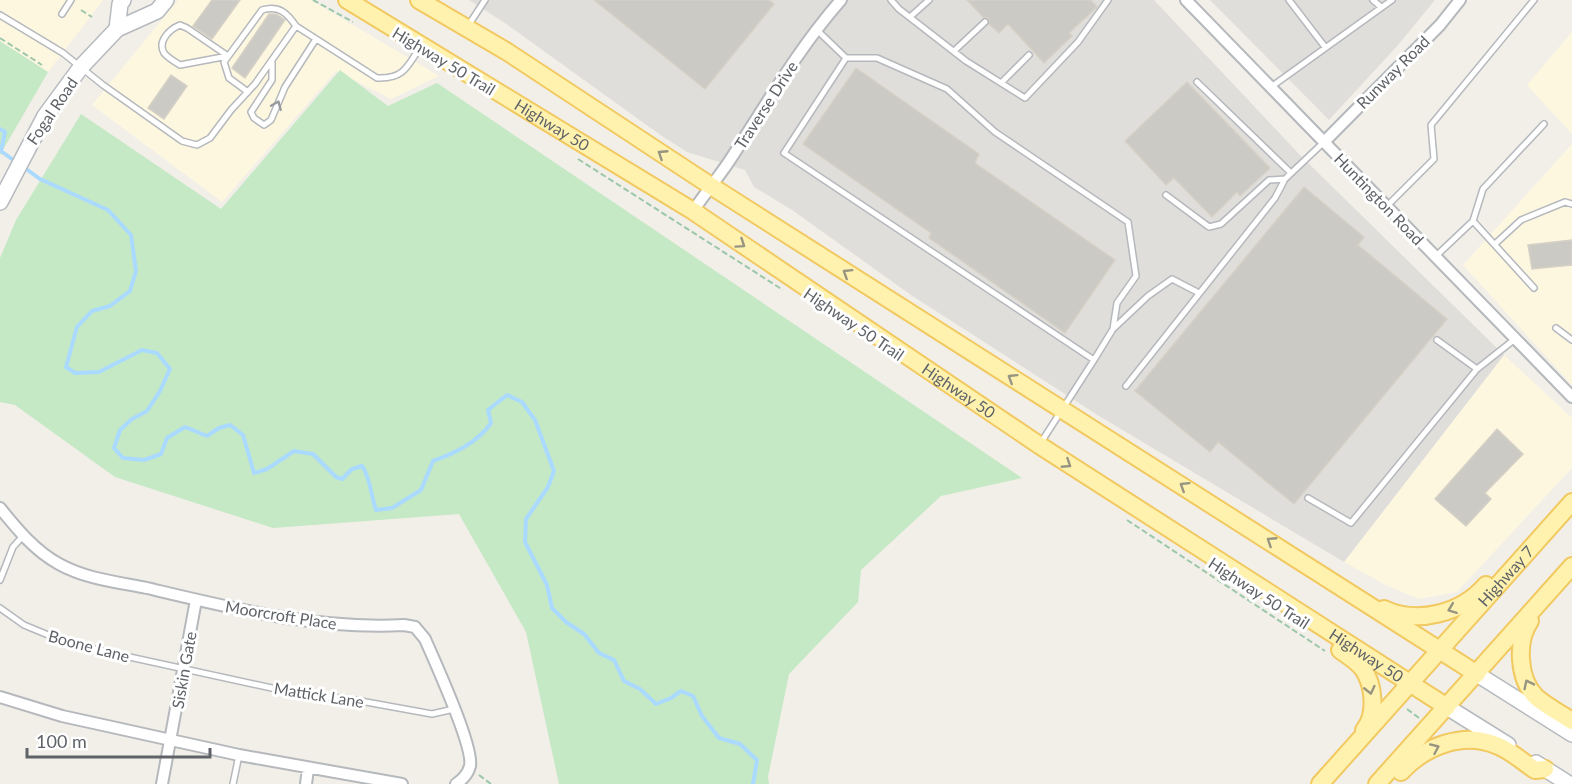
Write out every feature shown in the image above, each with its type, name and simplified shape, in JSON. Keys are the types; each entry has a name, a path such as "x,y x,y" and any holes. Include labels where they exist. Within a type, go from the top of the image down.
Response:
{"main road":[{"name":"Fogal Road","path":"2,197 45,116 81,67 117,29 138,20 153,0"},
{"path":"138,20 157,11 166,0"},
{"name":"Highway 50","path":"347,0 693,211 1039,445 1569,784"},
{"path":"419,0 515,58 711,186 1572,734"},
{"path":"117,29 121,1"},
{"name":"Highway 7","path":"1318,784 1441,651 1572,502"},
{"path":"1308,566 1315,565 1392,613 1418,615 1444,612 1468,602 1480,592 1544,519 1556,520"},
{"path":"1377,784 1478,674 1572,566"},
{"path":"1572,572 1527,625 1521,641 1521,652 1525,680 1534,695 1572,721"},
{"path":"1272,595 1276,609 1358,663 1365,672 1372,695 1372,714 1369,724 1318,784"},
{"path":"1390,784 1423,754 1441,744 1464,740 1498,745 1535,770 1545,769"}],"street":[{"name":"Traverse Drive","path":"693,211 727,164 778,83 816,29 841,0"},
{"name":"Huntington Road","path":"1186,0 1572,397"},
{"name":"Runway Road","path":"1324,142 1440,25 1460,0"},
{"name":"Moorcroft Place","path":"0,507 23,536 57,563 74,572 196,600 320,624 415,627 425,639 468,744 469,769"},
{"name":"Siskin Gate","path":"162,784 196,600"},
{"path":"0,697 62,716 239,755 402,784"},
{"path":"306,784 308,769"},
{"path":"456,784 469,769"}],"lane":[{"path":"62,14 72,0"},
{"path":"467,28 485,0"},
{"path":"891,0 954,51 1024,98 1078,42 1108,0"},
{"path":"910,17 929,0"},
{"path":"1289,0 1325,47"},
{"path":"1373,0 1382,8"},
{"path":"1271,87 1392,0"},
{"path":"1386,207 1434,159 1431,124 1534,0"},
{"path":"248,92 229,78 224,62 262,10 279,8 296,26 377,78 392,79 405,70 421,46"},
{"path":"0,15 63,53 103,85 182,141 198,146 210,138 248,92 296,26"},
{"path":"954,51 985,22"},
{"path":"180,26 188,28 228,56 180,65 166,55 162,49 163,40 172,28 180,26"},
{"path":"816,29 846,58 877,58 947,89 995,132 1128,222 1136,276 1117,303 1113,329"},
{"path":"272,62 272,80 251,112 254,118 264,125 271,120 285,87 316,39"},
{"path":"1001,83 1029,56"},
{"path":"846,58 784,153 1094,360"},
{"path":"1197,82 1291,173"},
{"path":"1435,257 1473,221 1483,189 1544,124"},
{"path":"1126,386 1275,198 1285,179 1324,142"},
{"path":"1166,195 1209,227 1221,224 1269,180 1285,179"},
{"path":"1495,243 1521,220 1564,202 1572,204"},
{"path":"1473,221 1534,288"},
{"path":"1039,445 1113,329 1148,296 1172,279 1199,293"},
{"path":"1556,328 1572,340"},
{"path":"1308,498 1351,524 1477,369 1515,339"},
{"path":"1437,340 1477,369"},
{"path":"0,580 14,547 23,536"},
{"name":"Boone Lane","path":"0,608 24,625 70,644 184,669"},
{"name":"Mattick Lane","path":"184,669 313,697 344,699 432,714 454,709"},
{"path":"233,784 239,755"}],"path":[{"path":"313,0 354,22"},
{"path":"81,10 92,17"},
{"path":"0,38 42,65"},
{"name":"Highway 50 Trail","path":"573,156 782,290"},
{"name":"Highway 50 Trail","path":"1125,519 1333,656"},
{"path":"1395,702 1430,726"},
{"path":"469,769 491,784"}],"shaded area":[{"path":"0,0 103,0 48,72 0,41"},
{"path":"178,0 311,0 439,76 391,99 336,71 222,202 92,105"},
{"path":"469,0 1154,0 1300,155 1504,355 1344,562 1099,416 911,295 792,210 754,187 745,170 687,152"},
{"path":"1210,0 1435,0 1398,45 1329,120"},
{"path":"1572,32 1572,134 1527,85"},
{"path":"1572,144 1572,385 1463,265"},
{"path":"1504,355 1572,418 1572,468 1457,592 1418,599 1344,562"}],"green space":[{"path":"0,41 48,72 0,155"},
{"path":"340,70 388,106 437,83 1022,478 941,496 861,570 858,602 789,674 768,777 769,784 559,784 526,632 459,514 273,528 115,477 15,405 0,402 0,258 16,220 81,114 221,209"}],"building":[{"path":"212,0 240,0 212,39 193,26"},
{"path":"594,0 769,0 774,4 705,89"},
{"path":"967,0 1091,0 1097,7 1069,33 1072,36 1044,63 1008,24 999,33 989,24 988,18 983,17"},
{"path":"269,14 276,14 285,20 245,78 232,68"},
{"path":"856,68 979,154 975,163 1115,260 1065,333 929,238 931,233 803,144"},
{"path":"171,75 187,86 164,119 148,108"},
{"path":"1187,82 1270,168 1240,196 1237,192 1212,217 1174,178 1166,185 1125,141"},
{"path":"1304,187 1364,237 1358,245 1447,319 1294,504 1218,442 1210,452 1135,391"},
{"path":"1572,240 1572,265 1532,269 1528,245"},
{"path":"1497,429 1523,454 1485,493 1491,499 1466,526 1435,499"}],"waterway":[{"path":"0,129 5,132 1,151 16,162"},
{"path":"22,166 40,179 108,210 131,235 136,271 130,291 110,306 92,311 77,327 66,367 75,373 99,372 142,350 157,353 170,369 147,411 132,419 120,430 114,448 123,458 144,460 161,454 167,438 185,427 207,436 219,428 230,425 243,435 254,473 267,469 294,451 313,454 336,477 342,479 352,469 362,466 369,481 376,510 392,508 421,490 433,461 465,446 485,430 491,423 488,410 507,395 522,402 535,420 554,471 548,487 526,519 525,542 547,585 552,608 566,622 584,634 599,653 614,660 624,681 640,689 656,704 681,691 693,696 702,716 719,738 740,744 757,760 753,784"}]}
